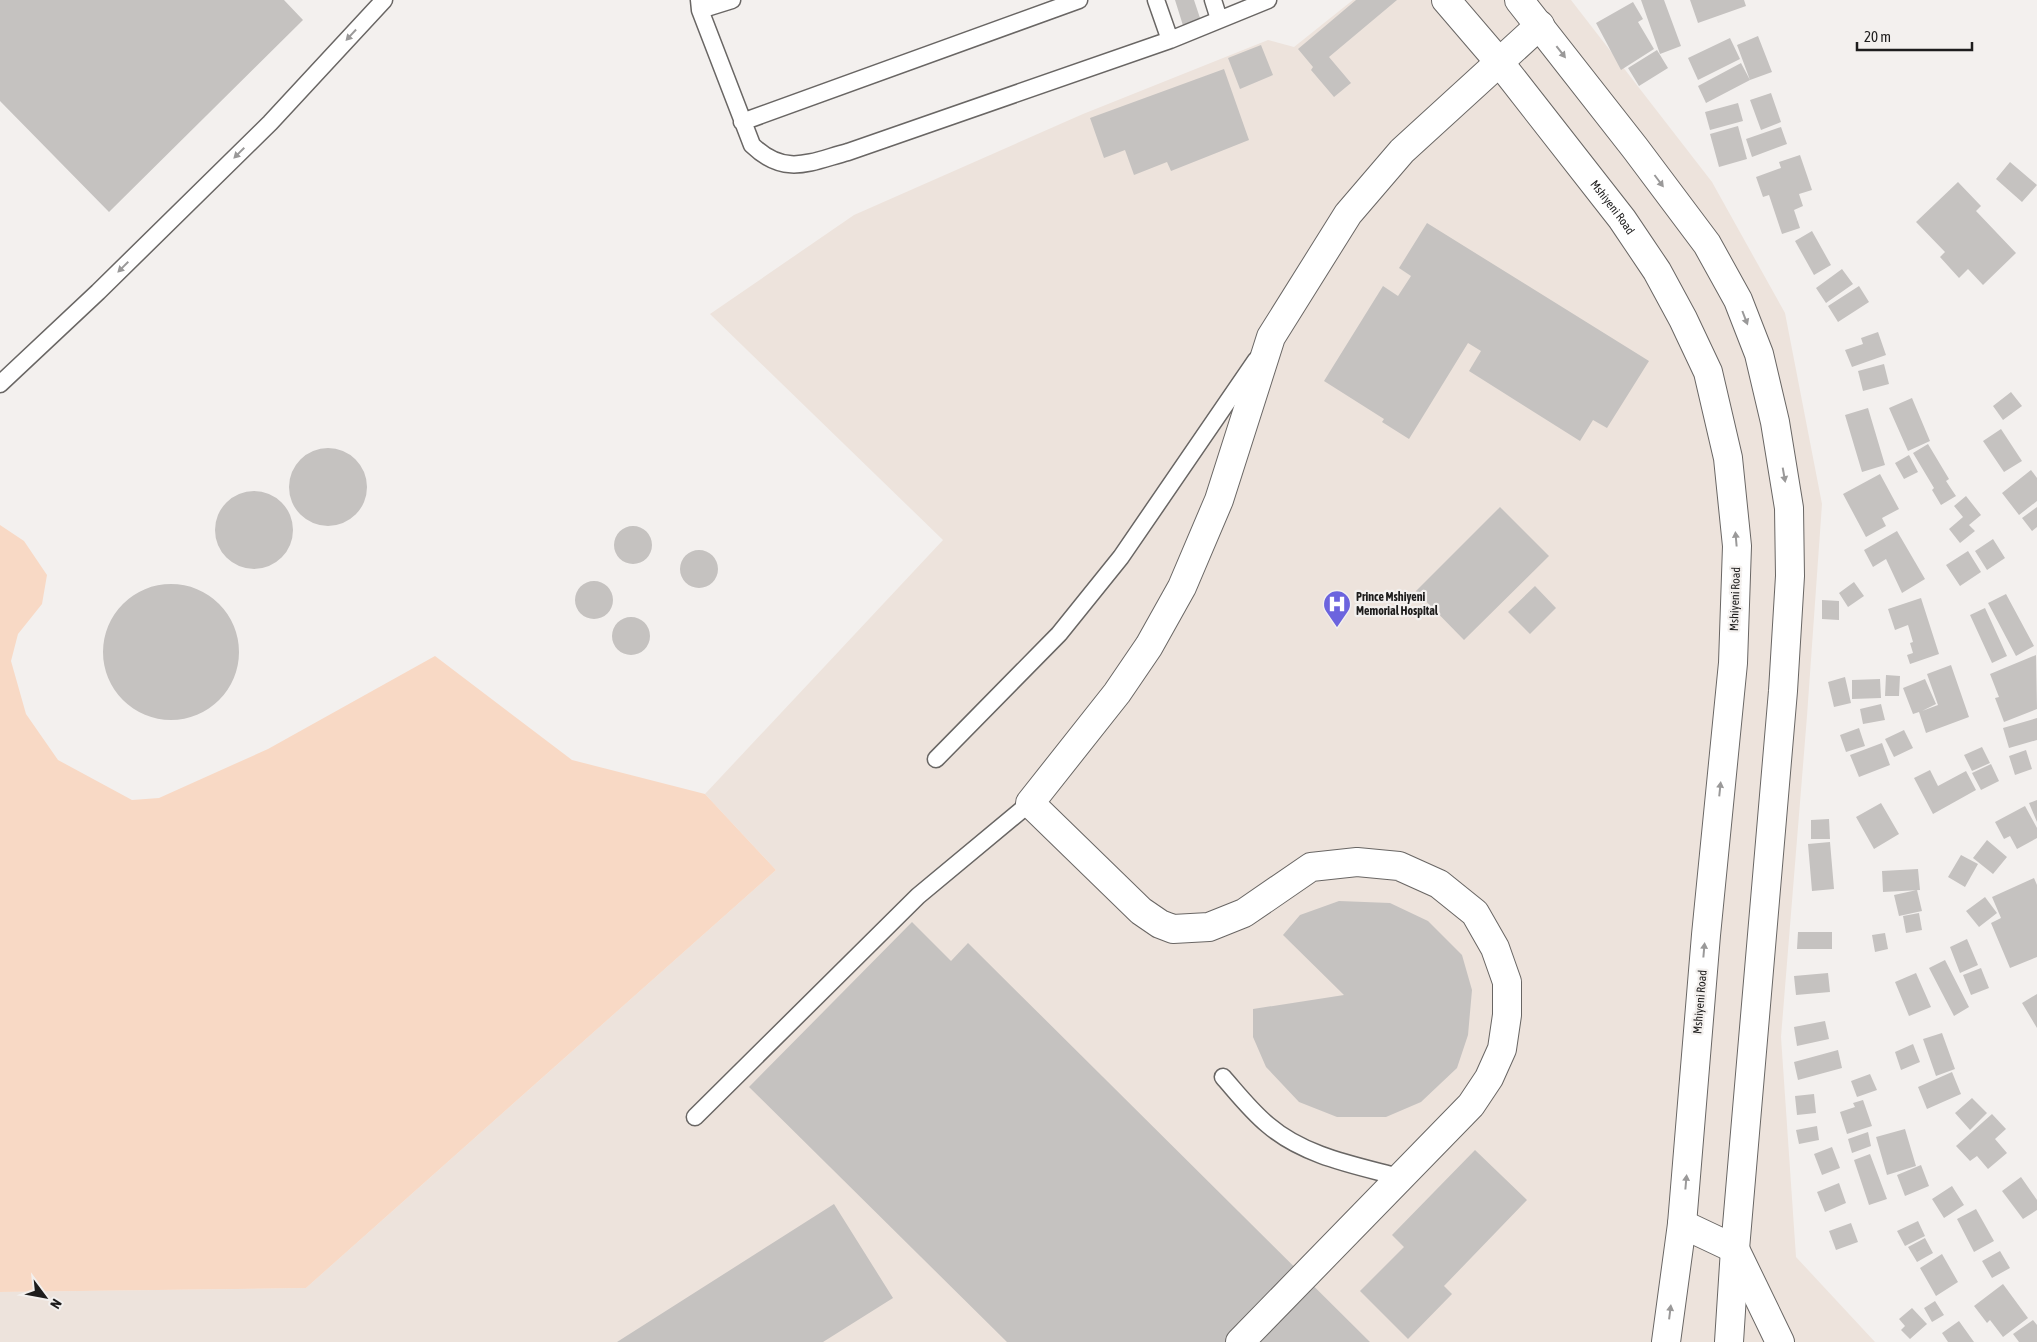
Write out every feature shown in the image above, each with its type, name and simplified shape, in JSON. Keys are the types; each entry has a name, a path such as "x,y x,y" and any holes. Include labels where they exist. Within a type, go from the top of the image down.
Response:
{"street":[{"name":"Mshiyeni Road","path":"1446,0 1500,63 1622,219 1657,271 1683,318 1708,372 1728,458 1737,546 1733,663 1706,935 1682,1224 1666,1342"},
{"path":"1519,0 1706,244 1738,300 1759,354 1775,422 1789,508 1790,576 1783,691 1734,1249 1729,1342"},
{"path":"1240,1342 1399,1176 1471,1105 1488,1078 1502,1049 1507,1015 1507,982 1495,948 1475,913 1439,884 1399,866 1357,862 1311,867 1244,913 1209,927 1173,929 1160,924 1141,911 1030,803 1117,693 1149,646 1182,588 1219,500 1271,337 1348,214 1402,150 1540,25"},
{"path":"1682,1224 1734,1249 1780,1342"}],"lane":[{"path":"0,384 98,292 270,123 384,0"},
{"path":"732,0 700,5 752,145 760,153 784,165 803,165 848,152 1170,40 1268,0"},
{"path":"742,122 1079,0"},
{"path":"1156,0 1170,40"},
{"path":"1213,0 1219,19"},
{"path":"936,759 1059,634 1121,557 1271,337"},
{"path":"695,1117 918,896 1030,803"},
{"path":"1223,1077 1268,1125 1293,1142 1329,1159 1399,1176"}],"shaded area":[{"name":"Prince Mshiyeni Memorial Hospital","path":"1353,0 1571,0 1712,182 1785,313 1822,504 1781,1037 1796,1257 1875,1342 0,1342 0,1292 306,1288 776,870 705,794 943,540 710,314 854,215 1083,114 1268,40 1294,47"},
{"path":"0,525 24,541 47,575 42,604 18,634 11,661 26,714 58,760 132,800 159,798 268,749 435,656 572,760 705,794 776,870 306,1288 0,1292"}],"building":[{"path":"0,0 284,0 303,20 109,212 0,101"},
{"path":"1175,0 1194,0 1204,30 1186,35"},
{"path":"1356,0 1397,0 1329,57 1351,83 1334,97 1311,70 1313,67 1298,49"},
{"path":"1641,0 1664,0 1681,46 1660,54"},
{"path":"1690,0 1744,0 1746,6 1698,23"},
{"path":"1633,2 1643,19 1638,22 1654,49 1621,70 1596,23"},
{"path":"1758,36 1772,72 1750,80 1737,45"},
{"path":"1730,38 1740,59 1698,80 1688,58"},
{"path":"1261,45 1273,75 1240,89 1228,58"},
{"path":"1657,50 1668,68 1639,86 1628,68"},
{"path":"1741,63 1750,80 1706,103 1698,86"},
{"path":"1224,69 1249,140 1171,171 1167,162 1134,175 1125,150 1104,158 1090,118"},
{"path":"1771,93 1781,122 1761,130 1750,100"},
{"path":"1738,103 1743,121 1710,130 1705,112"},
{"path":"1738,126 1747,159 1719,167 1710,134"},
{"path":"1781,127 1787,144 1752,157 1746,139"},
{"path":"1800,155 1812,190 1799,194 1803,206 1794,210 1800,228 1782,234 1769,195 1763,197 1756,177 1781,168 1779,162"},
{"path":"2010,162 2037,185 2022,202 1996,179"},
{"path":"1958,182 1981,206 1976,211 2016,253 1983,285 1968,269 1959,278 1940,257 1945,252 1916,222"},
{"path":"1427,223 1649,361 1607,428 1593,420 1580,441 1469,371 1481,351 1468,343 1409,439 1382,422 1384,419 1324,381 1383,286 1398,296 1411,276 1399,268"},
{"path":"1812,231 1831,265 1814,275 1795,241"},
{"path":"1842,269 1853,284 1826,303 1816,288"},
{"path":"1859,286 1869,302 1838,322 1828,306"},
{"path":"1878,332 1886,355 1852,367 1845,350 1863,344 1861,338"},
{"path":"1884,364 1889,384 1863,391 1858,371"},
{"path":"2011,392 2022,406 2003,420 1993,406"},
{"path":"1912,398 1930,441 1908,451 1889,408"},
{"path":"1868,408 1885,465 1862,472 1845,415"},
{"path":"2001,429 2022,461 2004,472 1983,441"},
{"path":"1928,444 1949,479 1946,481 1956,496 1941,505 1932,490 1934,488 1913,453"},
{"path":"320,448 336,448 350,454 361,465 367,479 367,495 361,509 350,520 336,526 320,526 306,520 295,509 289,495 289,479 295,465 306,454"},
{"path":"1909,455 1918,472 1904,479 1895,463"},
{"path":"2031,470 2037,478 2037,501 2019,515 2002,493"},
{"path":"1880,474 1899,509 1882,518 1886,526 1866,537 1843,494"},
{"path":"246,491 262,491 276,497 287,508 293,522 293,538 287,552 276,563 262,569 246,569 232,563 221,552 215,538 215,522 221,508 232,497"},
{"path":"1966,496 1981,515 1969,525 1975,531 1960,543 1949,529 1963,517 1954,506"},
{"path":"1500,507 1549,556 1464,640 1416,591"},
{"path":"2037,507 2037,527 2032,531 2022,518"},
{"path":"633,526 647,531 652,545 647,559 633,564 619,559 614,545 619,531"},
{"path":"1897,531 1925,579 1902,593 1886,559 1873,567 1864,550"},
{"path":"1993,539 2005,558 1987,570 1975,551"},
{"path":"699,550 713,555 718,569 713,583 699,588 685,583 680,569 685,555"},
{"path":"1968,551 1981,572 1960,586 1946,565"},
{"path":"594,581 608,586 613,600 608,614 594,619 580,614 575,600 580,586"},
{"path":"1854,582 1864,596 1848,607 1839,593"},
{"path":"171,584 197,589 209,595 219,604 228,614 234,626 239,652 234,678 228,690 219,700 209,709 197,715 171,720 145,715 133,709 123,700 114,690 108,678 103,652 108,626 114,614 123,604 133,595 145,589"},
{"path":"1535,586 1556,608 1530,634 1508,612"},
{"path":"2006,594 2034,646 2016,656 1988,603"},
{"path":"1921,598 1939,654 1910,664 1907,655 1913,653 1910,643 1913,642 1908,625 1895,630 1888,609"},
{"path":"1822,600 1839,601 1839,620 1822,619"},
{"path":"1985,608 2007,656 1992,663 1970,615"},
{"path":"631,617 645,622 650,636 645,650 631,655 617,650 612,636 617,622"},
{"path":"2036,655 2037,709 2004,722 1995,698 1999,697 1990,674"},
{"path":"1951,665 1969,717 1926,733 1919,712 1913,714 1903,688 1925,679 1936,704 1922,711 1938,705 1927,674"},
{"path":"1886,675 1900,676 1899,696 1885,696"},
{"path":"1845,677 1851,703 1834,707 1828,682"},
{"path":"1880,679 1881,698 1852,699 1852,680"},
{"path":"1881,704 1885,720 1863,724 1860,709"},
{"path":"2037,718 2037,740 2009,748 2003,728"},
{"path":"1859,728 1865,746 1846,752 1840,735"},
{"path":"1904,730 1913,748 1894,757 1885,739"},
{"path":"1882,743 1890,765 1859,777 1850,755"},
{"path":"1982,747 1990,763 1972,771 1964,755"},
{"path":"2026,750 2032,769 2015,775 2009,756"},
{"path":"1991,764 1999,781 1981,790 1972,773"},
{"path":"1930,770 1938,786 1966,771 1976,790 1933,814 1914,778"},
{"path":"2037,800 2037,822 2029,803"},
{"path":"1881,803 1899,834 1874,849 1856,817"},
{"path":"2025,806 2037,828 2037,838 2017,849 2010,836 2004,839 1995,822"},
{"path":"1829,819 1830,839 1811,839 1811,820"},
{"path":"1987,840 2007,857 1993,874 1973,858"},
{"path":"1830,842 1834,889 1812,891 1808,844"},
{"path":"1961,855 1978,864 1965,887 1948,877"},
{"path":"1918,869 1920,890 1883,892 1882,871"},
{"path":"2034,878 2037,885 2037,957 2010,968 1991,923 2001,918 1992,897"},
{"path":"1917,890 1922,911 1899,916 1894,895"},
{"path":"1985,897 1997,913 1979,927 1966,911"},
{"path":"1339,901 1390,903 1428,921 1462,955 1472,990 1468,1035 1457,1068 1421,1102 1386,1117 1337,1117 1299,1102 1266,1067 1253,1037 1253,1009 1344,995 1283,935 1300,915"},
{"path":"1919,913 1922,930 1906,933 1903,916"},
{"path":"912,922 951,961 968,943 1370,1342 1007,1342 749,1087"},
{"path":"1798,932 1832,932 1832,949 1797,949"},
{"path":"1885,933 1888,949 1875,952 1872,935"},
{"path":"1967,939 1978,965 1960,973 1950,947"},
{"path":"1945,960 1969,1007 1954,1016 1929,968"},
{"path":"1981,968 1989,988 1971,995 1963,975"},
{"path":"1828,973 1830,992 1796,995 1794,976"},
{"path":"1916,973 1931,1007 1909,1016 1895,982"},
{"path":"2037,994 2037,1028 2022,1003"},
{"path":"1825,1021 1829,1039 1797,1046 1794,1027"},
{"path":"1942,1033 1955,1069 1936,1076 1923,1039"},
{"path":"1913,1044 1920,1062 1901,1070 1895,1052"},
{"path":"1838,1050 1842,1068 1798,1080 1794,1062"},
{"path":"1952,1072 1961,1094 1927,1109 1918,1087"},
{"path":"1870,1074 1877,1090 1857,1097 1851,1081"},
{"path":"1814,1094 1816,1113 1797,1115 1795,1096"},
{"path":"1972,1098 1987,1113 1970,1130 1955,1113"},
{"path":"1863,1100 1872,1126 1847,1134 1840,1112 1855,1107 1853,1103"},
{"path":"1992,1114 2006,1129 1995,1139 2007,1153 1988,1169 1977,1156 1970,1161 1956,1146"},
{"path":"1817,1126 1819,1140 1799,1144 1796,1130"},
{"path":"1905,1129 1916,1166 1887,1175 1876,1137"},
{"path":"1868,1132 1871,1146 1852,1153 1848,1139"},
{"path":"1832,1147 1840,1168 1822,1175 1814,1154"},
{"path":"1475,1150 1527,1200 1444,1286 1452,1294 1408,1339 1360,1291 1404,1247 1392,1235"},
{"path":"1870,1154 1887,1199 1869,1205 1854,1160"},
{"path":"1921,1165 1929,1186 1905,1196 1897,1175"},
{"path":"2021,1177 2037,1200 2037,1210 2023,1219 2002,1191"},
{"path":"1839,1183 1846,1203 1825,1212 1817,1192"},
{"path":"1952,1186 1964,1205 1944,1218 1932,1199"},
{"path":"834,1204 893,1298 823,1342 617,1342"},
{"path":"1976,1209 1994,1241 1974,1252 1957,1219"},
{"path":"1918,1221 1925,1236 1905,1246 1897,1231"},
{"path":"1851,1223 1858,1242 1836,1250 1829,1231"},
{"path":"1925,1238 1933,1253 1917,1262 1908,1247"},
{"path":"2000,1251 2010,1268 1992,1278 1982,1261"},
{"path":"1942,1254 1958,1282 1936,1296 1920,1268"},
{"path":"2003,1284 2028,1318 2003,1337 1990,1320 1987,1323 1974,1306"},
{"path":"1935,1301 1944,1315 1932,1322 1924,1308"},
{"path":"1912,1308 1927,1324 1910,1339 1901,1330 1905,1326 1899,1319"},
{"path":"2033,1320 2037,1325 2037,1342 2019,1342 2013,1334"},
{"path":"1959,1321 1974,1342 1948,1342 1942,1333"}],"place":[{"name":"Prince Mshiyeni Memorial Hospital","path":"1337,628"}]}
